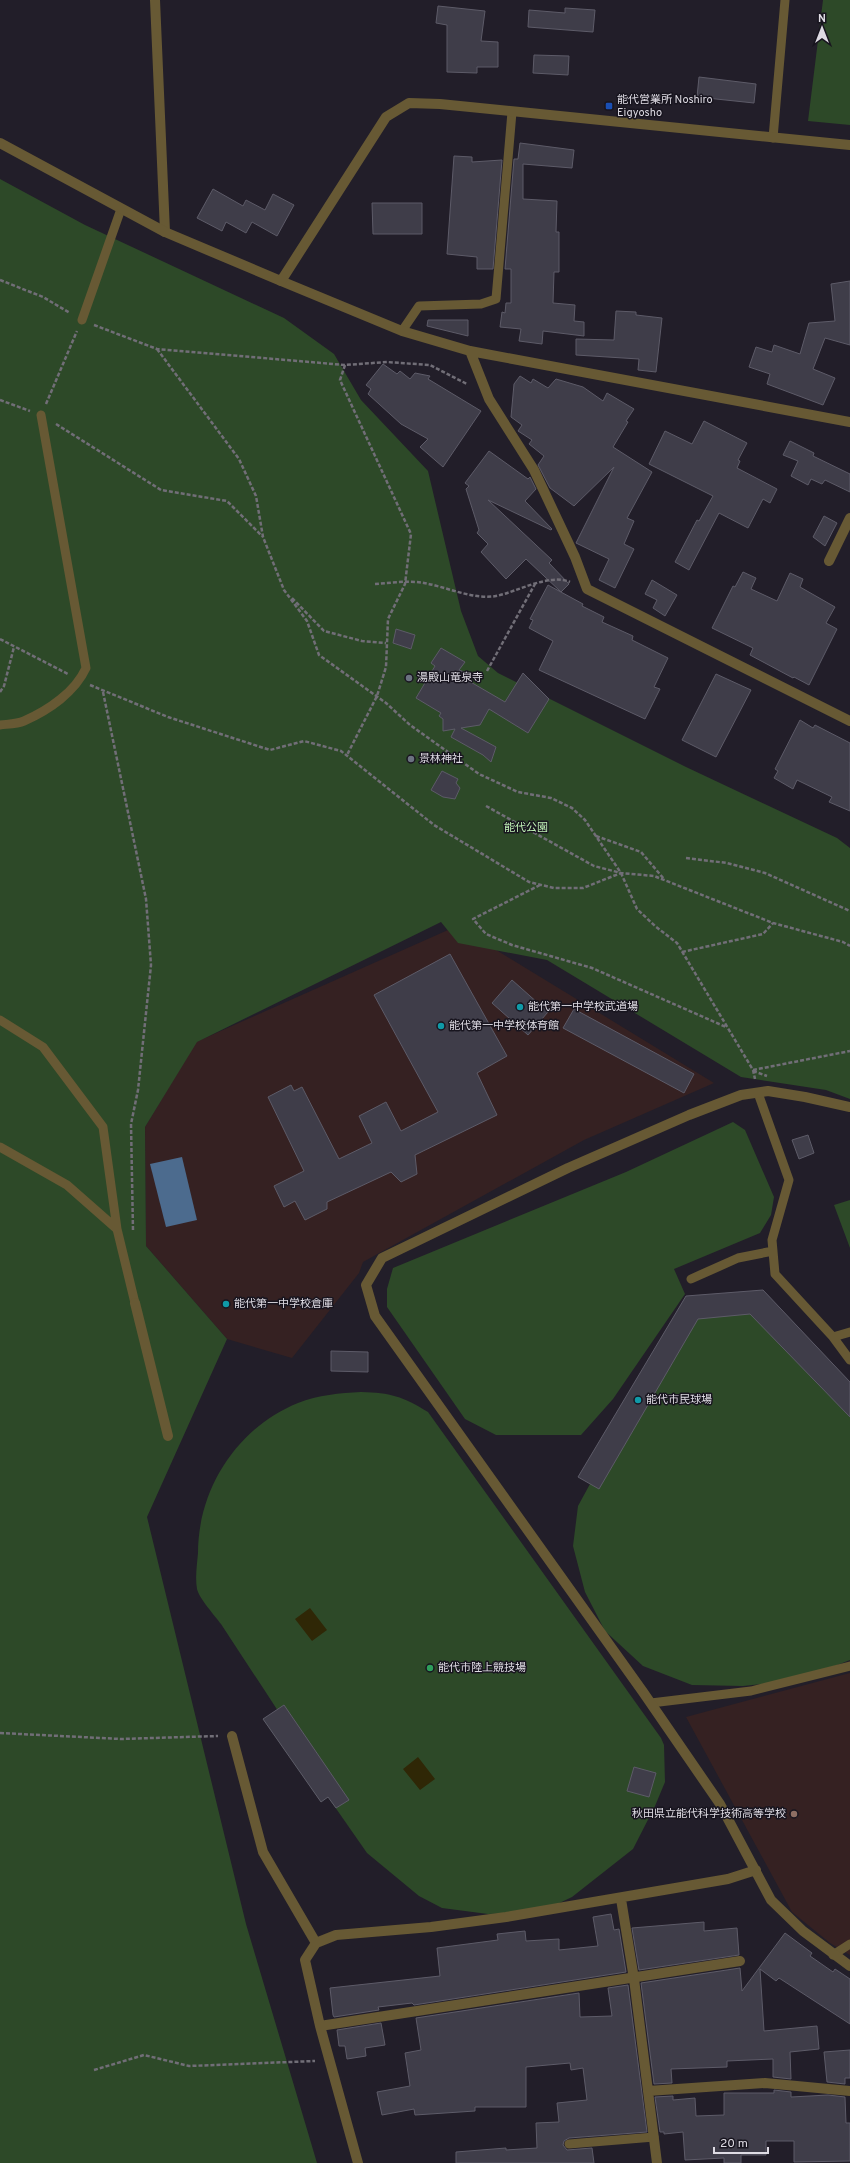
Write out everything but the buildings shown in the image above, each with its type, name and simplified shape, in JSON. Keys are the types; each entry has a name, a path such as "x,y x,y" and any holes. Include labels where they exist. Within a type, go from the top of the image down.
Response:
{"street":[{"path":"155,0 165,232"},
{"path":"281,281 386,117 410,104 440,104 850,145"},
{"path":"0,143 165,232 402,331 470,351 850,422"},
{"path":"470,351 489,399 534,470 587,589 850,721"},
{"path":"829,561 850,518"},
{"path":"850,1107 805,1097 768,1092 741,1095 689,1115 568,1168 382,1258 366,1286 375,1316 720,1804 771,1900 803,1932 850,1966"},
{"path":"135,1303 168,1436"},
{"path":"232,1736 263,1852 316,1943"},
{"path":"358,2163 320,2026 305,1960 316,1943 336,1935 431,1927 621,1899 728,1879 756,1870"},
{"path":"621,1899 634,1979 657,2163"},
{"path":"320,2026 634,1979 740,1961"},
{"path":"648,2091 765,2082 850,2091"}],"lane":[{"path":"774,138 785,0"},
{"path":"402,331 419,306 481,304 496,299 512,112"},
{"path":"82,320 121,209"},
{"path":"0,725 23,721 59,701 80,680 86,668 41,415"},
{"path":"0,1020 43,1047 103,1127 117,1229 135,1303"},
{"path":"758,1093 789,1180 772,1240 775,1274 833,1337 850,1360"},
{"path":"0,1147 67,1185 117,1229"},
{"path":"691,1279 738,1258 773,1251"},
{"path":"833,1337 850,1332"},
{"path":"650,1703 751,1691 850,1666"},
{"path":"833,1955 850,1944"},
{"path":"568,2144 654,2138"}],"path":[{"path":"0,280 43,297 82,320 157,349 345,365 387,362 430,365 463,381 489,399"},
{"path":"41,415 62,370 82,320"},
{"path":"157,349 239,459 256,496 263,537 284,590 307,621 318,655 377,696 410,725 479,774 518,792 551,798 572,808 585,820 621,873 637,909 676,943 682,952 752,1070 758,1093"},
{"path":"345,365 340,380 411,534 405,582 388,619 386,668 377,696 347,755"},
{"path":"0,400 41,415 162,490 227,501 263,537"},
{"path":"375,584 422,582 472,595 495,596 536,584 563,579 587,589"},
{"path":"487,671 536,584"},
{"path":"284,590 324,630 362,641 386,642"},
{"path":"0,639 103,692 168,717 270,750 304,741 341,751 434,825 529,882 554,888 583,888 621,873"},
{"path":"0,692 4,686 14,647"},
{"path":"103,692 146,899 151,965 138,1090 131,1124 133,1236"},
{"path":"486,806 594,866 621,873 654,876 773,923 843,942 850,946"},
{"path":"596,835 641,852 665,880"},
{"path":"686,858 727,863 765,874 850,911"},
{"path":"540,885 473,919 486,934 512,945 592,968 726,1027"},
{"path":"682,952 763,934 773,923"},
{"path":"752,1070 850,1051"},
{"path":"0,1733 120,1739 232,1736"},
{"path":"94,2070 144,2055 189,2066 330,2061"}],"shaded area":[{"path":"457,926 714,1083 584,1140 363,1262 359,1273 292,1358 227,1339 146,1246 145,1127 196,1042"},
{"name":"秋田県立能代科学技術高等学校","path":"850,1673 850,1955 830,1943 792,1912 686,1717"}],"green space":[{"path":"823,0 850,0 850,125 808,121"},
{"name":"能代公園","path":"0,179 85,225 284,318 334,354 361,400 428,471 461,611 478,656 498,673 686,767 837,838 850,848 850,1099 826,1090 741,1077 547,960 458,943 441,922 197,1042 145,1127 146,1246 227,1339 147,1517 246,1924 317,2163 0,2163"},
{"path":"733,1122 745,1130 774,1197 771,1215 760,1233 674,1269 685,1294 613,1399 581,1435 496,1435 465,1419 387,1307 387,1289 393,1268 626,1172"},
{"path":"850,1200 850,1248 834,1205"},
{"path":"761,1300 850,1399 850,1660 799,1680 743,1686 692,1685 643,1666 605,1631 585,1592 573,1546 578,1506 687,1306"},
{"name":"能代市陸上競技場","path":"361,1392 396,1396 411,1402 428,1412 661,1738 664,1745 665,1782 655,1806 633,1849 572,1897 551,1907 517,1913 488,1914 442,1908 419,1896 367,1853 328,1797 321,1802 263,1719 278,1711 221,1624 198,1593 196,1576 200,1529 205,1506 214,1483 240,1444 257,1427 276,1414 298,1403 329,1395"}],"sand":[{"path":"310,1608 327,1630 312,1641 295,1619"},
{"path":"418,1757 435,1779 420,1790 403,1769"}],"water":[{"path":"182,1157 197,1220 166,1227 150,1164"}],"place":[{"name":"能代営業所 Noshiro Eigyosho","path":"609,106"},
{"name":"湯殿山竜泉寺","path":"409,678"},
{"name":"景林神社","path":"411,759"},
{"name":"能代第一中学校武道場","path":"520,1007"},
{"name":"能代第一中学校体育館","path":"441,1026"},
{"name":"能代第一中学校倉庫","path":"226,1304"},
{"name":"能代市民球場","path":"638,1400"},
{"name":"能代市陸上競技場","path":"430,1668"},
{"name":"秋田県立能代科学技術高等学校","path":"794,1814"}]}
